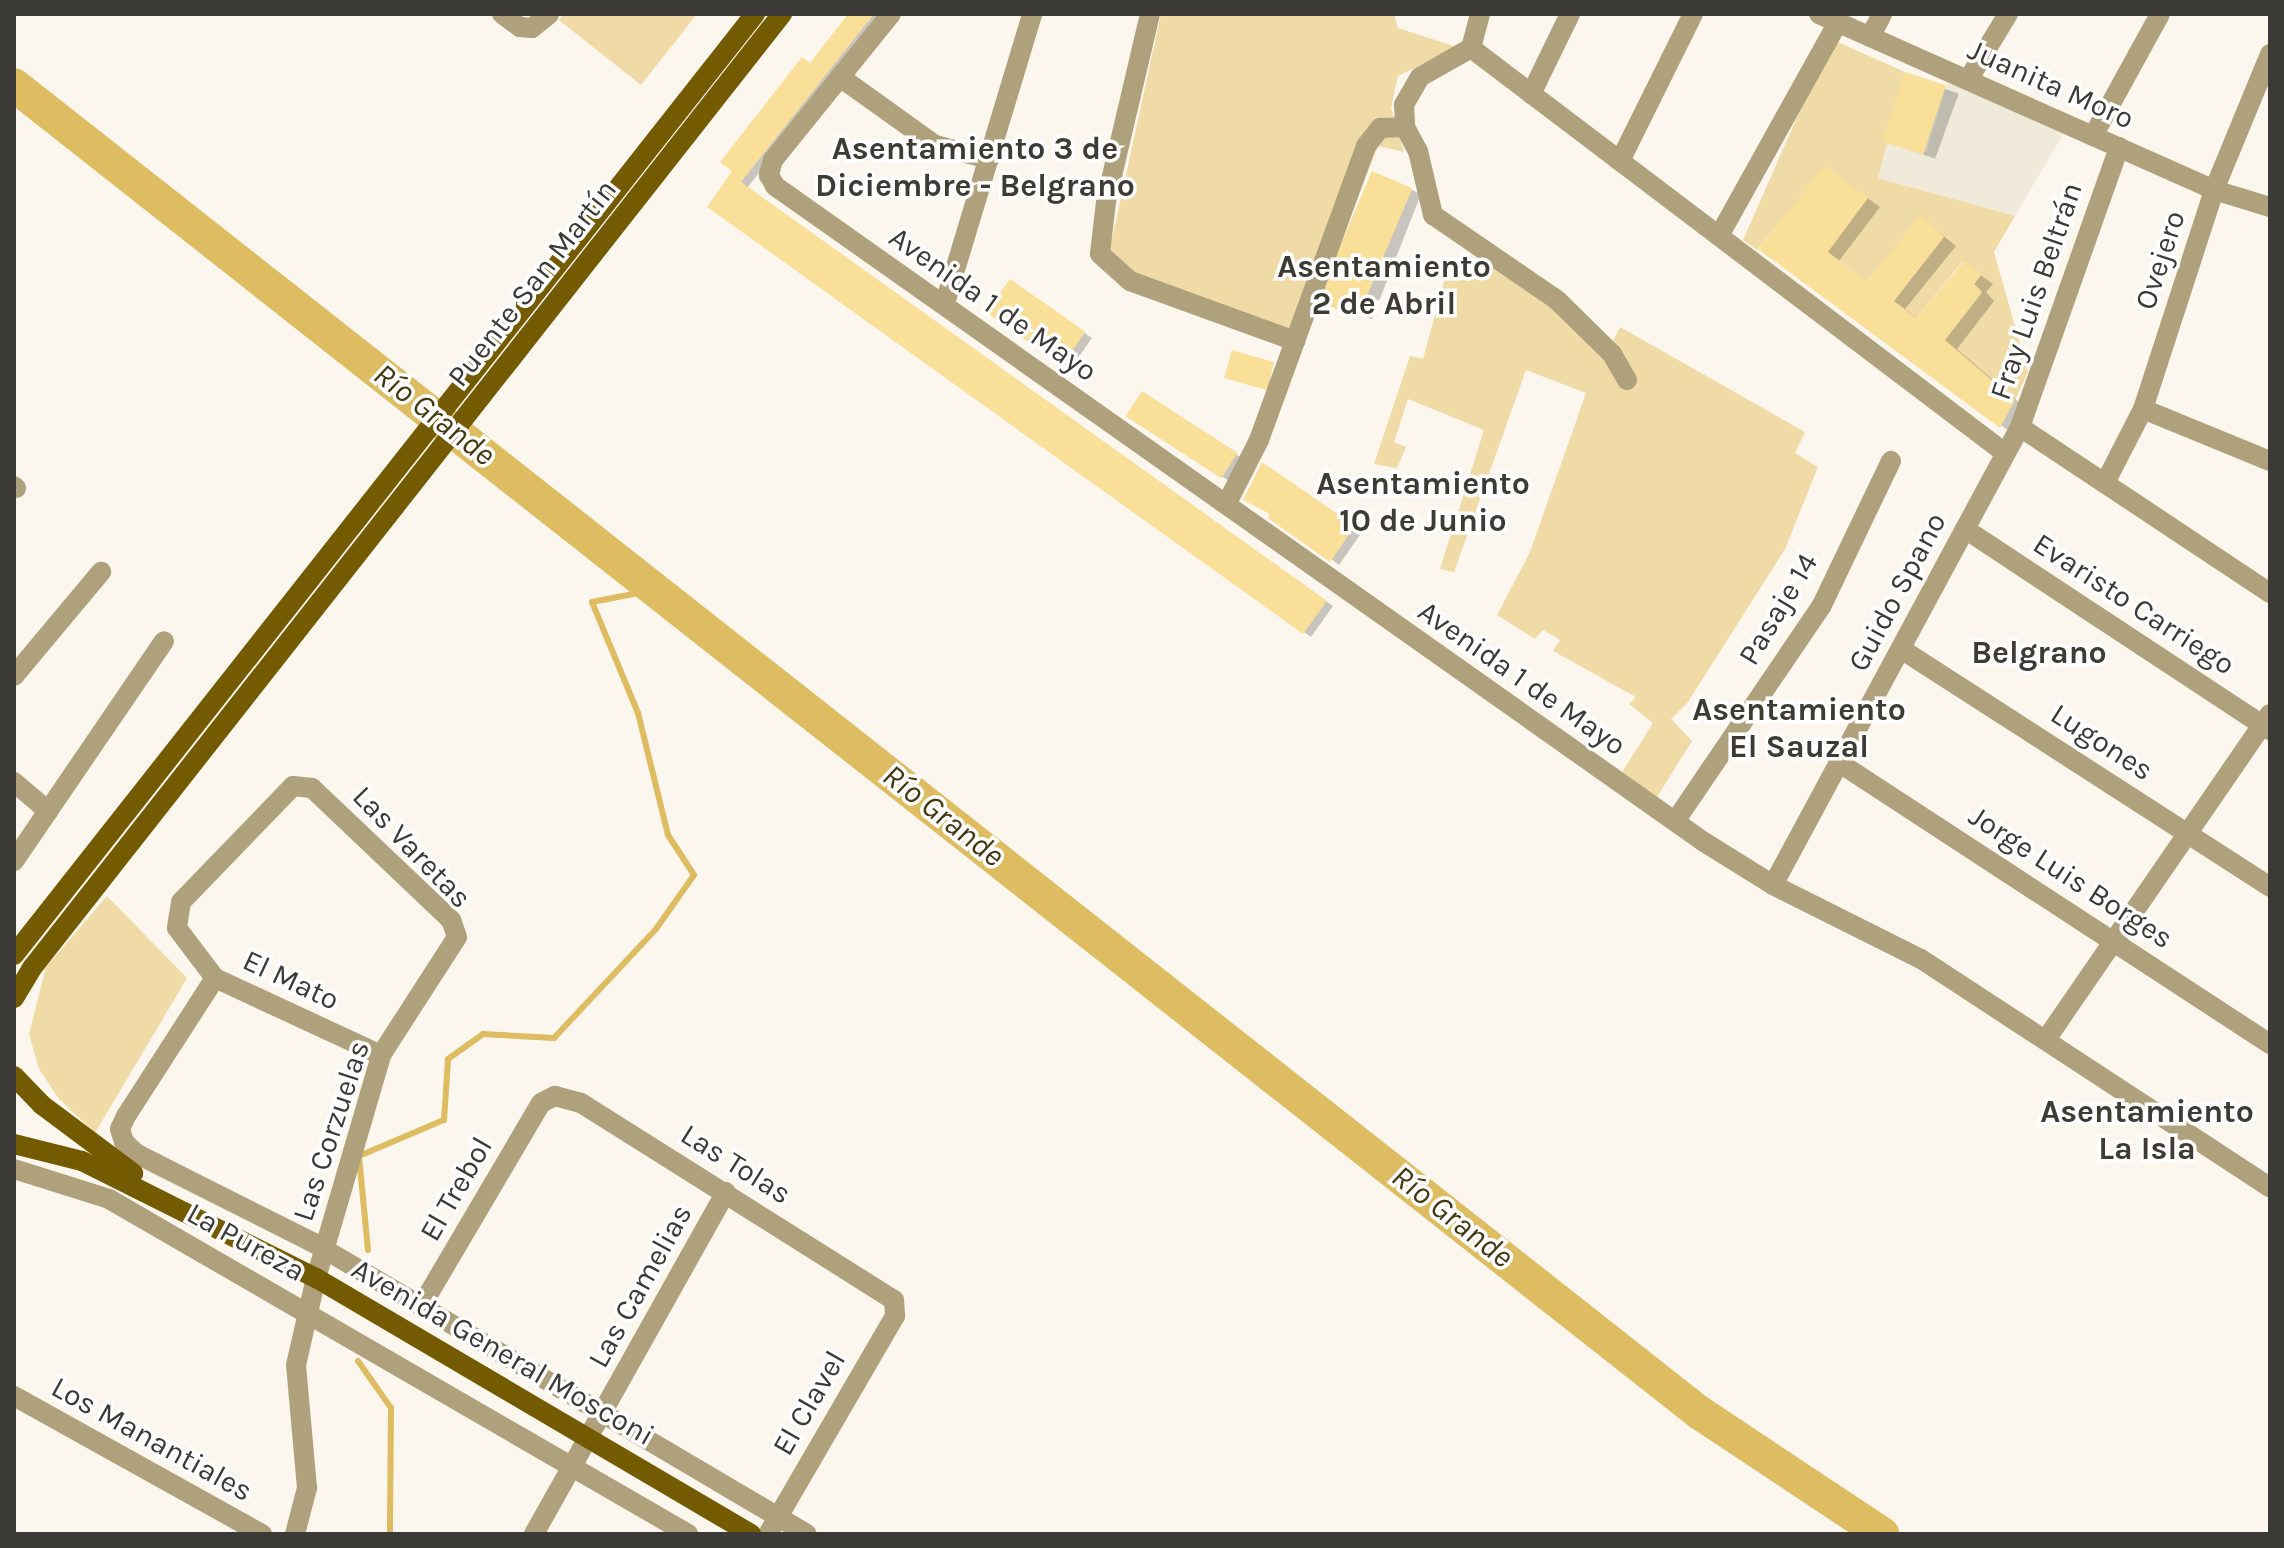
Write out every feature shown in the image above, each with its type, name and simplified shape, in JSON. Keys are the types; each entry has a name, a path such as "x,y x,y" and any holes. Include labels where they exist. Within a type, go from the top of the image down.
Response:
{"main road":[{"name":"Puente San Martín","path":"14,955 193,723 755,14"},
{"name":"Puente San Martín","path":"14,998 32,968 782,14"},
{"path":"14,1076 109,1159 221,1228"},
{"path":"14,1144 82,1161 221,1228"},
{"name":"Avenida General Mosconi","path":"221,1228 316,1278 751,1534"}],"street":[{"path":"502,14 520,27 532,28 549,14"},
{"path":"891,14 840,77 935,145 989,159"},
{"path":"945,303 1032,14"},
{"path":"1150,14 1106,202 1100,254 1130,281 1295,341"},
{"path":"1480,14 1471,48 1420,77 1409,90 1405,127 1418,151 1433,215 1557,300 1612,354 1627,380"},
{"path":"1531,94 1570,14"},
{"path":"1620,161 1693,14"},
{"path":"1870,37 1882,14"},
{"path":"1968,80 2008,14"},
{"path":"1719,236 1824,16"},
{"name":"Juanita Moro","path":"1824,16 2214,190 2270,207"},
{"path":"2093,136 2152,17"},
{"path":"1471,48 2005,453"},
{"name":"Ovejero","path":"2105,483 2143,409 2214,190 2270,54"},
{"name":"Avenida 1 de Mayo","path":"840,77 773,160 769,175 775,186 1676,820 1773,885 1921,959 2047,1038 2270,1187"},
{"path":"1227,503 1259,440 1366,146 1380,128 1405,127"},
{"name":"Fray Luis Beltrán","path":"2005,453 2020,427 2119,147"},
{"path":"2143,409 2270,461"},
{"path":"2020,427 2270,593"},
{"name":"Guido Spano","path":"1773,885 2005,453"},
{"name":"Pasaje 14","path":"1676,820 1821,607 1891,461"},
{"name":"Evaristo Carriego","path":"1965,529 2268,723"},
{"path":"14,676 101,572"},
{"path":"14,861 164,641"},
{"name":"Lugones","path":"1901,649 2270,887"},
{"path":"2047,1038 2268,723"},
{"name":"Jorge Luis Borges","path":"1838,762 2270,1044"},
{"path":"14,782 48,811"},
{"name":"Las Varetas","path":"181,902 282,793 293,786 312,788 451,920 457,937 451,952"},
{"name":"El Mato","path":"181,902 177,928 215,978 381,1055"},
{"name":"Las Corzuelas","path":"295,1534 307,1488 296,1365 316,1278 381,1055 451,952"},
{"name":"Las Corzuelas","path":"215,978 126,1116 120,1129 124,1142 137,1154 324,1249 422,1305 604,1413 773,1525 807,1534"},
{"name":"Las Tolas","path":"541,1103 569,1096 894,1300"},
{"name":"El Trebol","path":"422,1305 541,1103"},
{"name":"La Pureza","path":"14,1169 109,1199 688,1534"},
{"name":"Las Camelias","path":"534,1534 575,1467 726,1192"},
{"name":"El Clavel","path":"773,1525 895,1316 894,1300"},
{"name":"Los Manantiales","path":"14,1396 262,1534"}],"shaded area":[{"path":"563,14 697,14 641,85 559,20"},
{"path":"1161,14 1394,14 1398,28 1457,47 1398,76 1391,108 1404,152 1378,146 1297,351 1119,275 1110,248"},
{"path":"1838,42 1905,72 1878,178 2015,216 1994,252 2028,372 2015,400 1945,340 1982,293 1974,284 1981,275 1963,261 1916,318 1894,301 1944,237 1921,216 1866,282 1831,254 1821,264 1775,228 1757,250 1743,240 1828,47"},
{"path":"1947,83 1999,97 2063,134 2015,216 1878,178 1886,143 1927,152"},
{"path":"1479,254 1611,345 1620,327 1805,432 1795,453 1818,467 1785,549 1688,702 1671,719 1692,741 1657,797 1622,772 1653,723 1629,704 1636,697 1553,651 1560,640 1543,630 1535,639 1497,615 1530,552 1586,393 1526,370 1454,572 1440,569 1484,430 1408,399 1394,442 1406,447 1397,468 1374,464 1410,356 1423,359 1445,278 1470,281"},
{"path":"107,896 187,978 95,1133 59,1099 39,1069 29,1034 46,967"}],"building":[{"path":"848,14 874,14 741,182 1327,601 1303,634 707,207 732,171 720,162 802,57 810,63"},
{"path":"1905,72 1946,85 1923,155 1882,141"},
{"path":"1825,166 1868,198 1828,252 1866,282 1921,215 1944,237 1894,301 1916,318 1964,261 1981,275 1974,284 1982,292 1945,340 2015,400 2000,428 1758,249"},
{"path":"1372,171 1413,188 1357,318 1317,301"},
{"path":"1010,279 1085,332 1062,365 986,313"},
{"path":"1232,350 1274,362 1266,390 1224,378"},
{"path":"1142,391 1238,453 1221,478 1126,416"},
{"path":"1262,462 1355,526 1330,562 1268,518 1270,514 1243,500"}],"waterway":[{"name":"Río Grande","path":"14,85 1700,1413 1882,1534"},
{"path":"368,1250 359,1156 444,1120 448,1059 483,1034 554,1038 656,929 694,875 668,835 638,713 592,602 654,590"},
{"path":"358,1361 391,1408 390,1534"}],"district":[{"name":"Asentamiento 3 de Diciembre - Belgrano","path":"975,168"},
{"name":"Asentamiento 2 de Abril","path":"1384,286"},
{"name":"Asentamiento 10 de Junio","path":"1423,504"},
{"name":"Belgrano","path":"2039,653"},
{"name":"Asentamiento El Sauzal","path":"1799,730"},
{"name":"Asentamiento La Isla","path":"2147,1132"}]}
